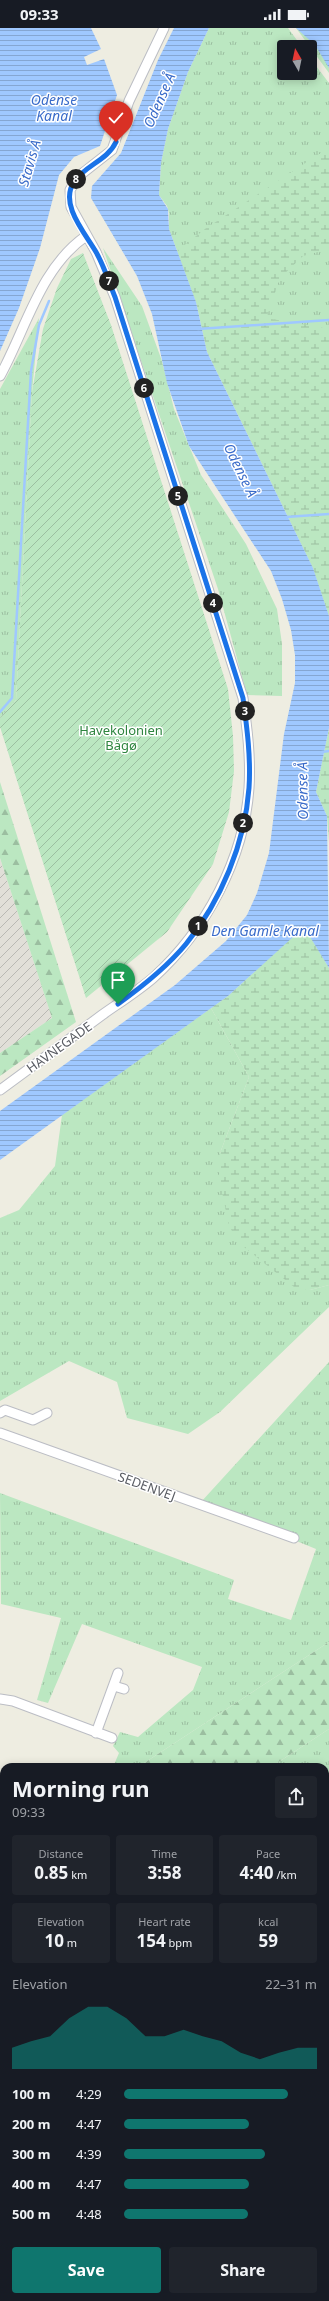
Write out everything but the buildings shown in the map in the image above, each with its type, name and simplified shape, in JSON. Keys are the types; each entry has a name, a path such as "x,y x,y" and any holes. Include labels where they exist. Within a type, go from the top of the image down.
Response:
{"street":[{"name":"HAVNEGADE","path":"0,1090 153,978 186,944 212,905 230,867 243,828 249,788 249,744 243,698 115,297 96,252 71,207 70,190 79,176 104,158 112,150 129,100 164,28"},
{"path":"0,376 53,268 71,247 86,236"},
{"path":"0,1413 5,1410 33,1420 47,1413"},
{"name":"SEDENVEJ","path":"0,1433 294,1538"},
{"path":"96,1733 118,1673"},
{"path":"114,1686 124,1689"},
{"path":"0,1699 13,1701 112,1738"}],"shaded area":[{"path":"0,858 52,1018 0,1053"}],"green space":[{"path":"209,28 288,28 297,40 277,40 277,80 317,80 317,67 329,83 329,616 313,568 288,516 196,302 169,229 169,213 167,206 159,195 161,163 168,129 188,72"},
{"path":"296,28 329,28 329,73 317,57 317,40 305,40"},
{"path":"329,152 329,249 303,256 280,278 267,316 272,319 329,329 329,616 313,568 207,352 196,302 177,251 205,229 319,154"},
{"path":"103,248 142,306 162,361 174,409 201,475 246,544 277,609 282,644 282,696 247,695 218,589"},
{"name":"Havekolonien Bågø","path":"83,253 111,325 228,689 233,736 234,771 229,812 213,864 167,932 86,998 0,727 0,718 16,700 32,392 43,329 57,288 71,259"},
{"path":"39,318 32,392 16,700 0,718 0,389"},
{"path":"329,728 329,843 327,816 316,792"},
{"path":"0,782 76,1022 0,1076 0,1053 52,1018 0,858"},
{"path":"304,926 329,968 329,1285 310,1290 294,1287 239,1243 229,1226 219,1177 220,1153 249,1077 211,1008 228,996"},
{"path":"211,1008 249,1077 220,1153 310,1290 329,1285 329,1307 220,1412 188,1434 127,1418 117,1382 69,1361 0,1401 0,1218 19,1210 55,1166 62,1115"},
{"path":"329,1362 329,1642 144,1763 115,1763 119,1753 113,1746 120,1732 138,1737 193,1690 202,1667 82,1624 48,1703 37,1700 61,1618 1,1604 0,1493 234,1580 228,1599 291,1620 316,1549 201,1502"},
{"path":"329,1642 329,1729 277,1763 144,1763"},
{"path":"329,1729 329,1763 277,1763"}],"water":[{"name":"Odense Kanal","path":"0,28 91,28 101,49 84,57 87,65 104,59 117,95 100,146 74,157 59,175 40,248 19,308 0,351"},
{"path":"174,28 209,28 188,72 168,129 161,163 159,195 168,209 169,229 196,302 207,352 313,568 329,616 329,728 316,792 327,816 329,968 304,927 228,996 0,1160 0,1111 175,985 226,941 247,915 257,893 269,853 284,734 295,683 295,655 291,630 282,599 271,571 189,446 167,383 152,314 137,276 91,198 92,186 121,153 158,60"},
{"path":"296,28 329,28 329,68 317,48 317,40 309,40"}],"waterway":[{"path":"0,712 12,698 31,371 39,325 49,301"},
{"path":"198,329 329,320"},
{"path":"286,517 329,514"},
{"path":"322,752 329,751"}],"route":[{"path":"116,142 112,150 104,158 79,176 73,184 70,190 71,207 96,252 115,297 243,698 249,744 249,788 243,828 230,867 212,905 186,944 153,978 118,1004"}],"water label":[{"name":"Odense Å","path":"159,100"},
{"name":"Stavis Å","path":"29,163"},
{"name":"Odense Å","path":"241,470"},
{"name":"Odense Å","path":"302,791"},
{"name":"Den Gamle Kanal","path":"265,930"}]}
